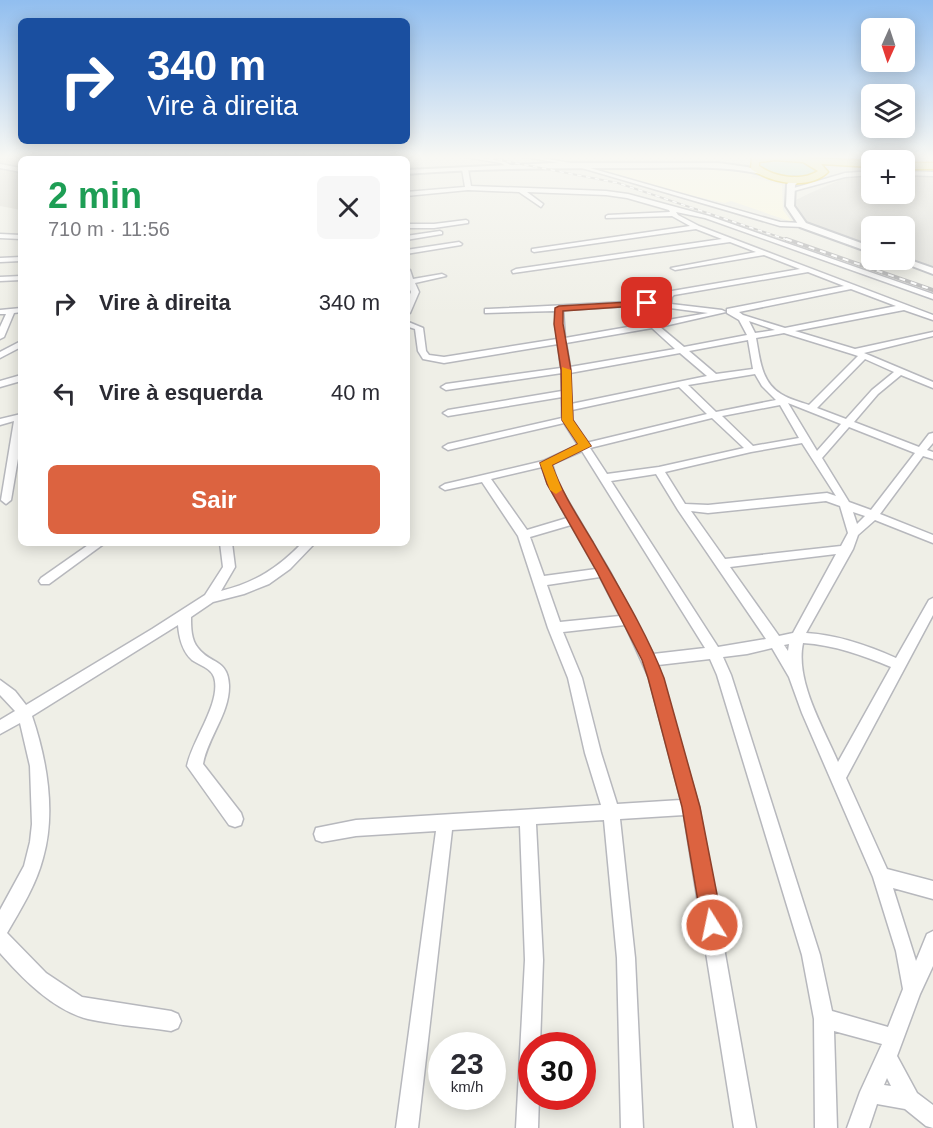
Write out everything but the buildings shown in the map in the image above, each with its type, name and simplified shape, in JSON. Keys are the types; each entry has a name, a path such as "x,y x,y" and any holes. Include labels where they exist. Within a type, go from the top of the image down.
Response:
{"street":[{"path":"665,209 707,217 933,297"},
{"path":"726,209 780,224 803,225 861,246"},
{"path":"791,209 791,212 803,225"},
{"path":"608,217 672,211 697,227 933,318"},
{"path":"410,226 466,222"},
{"path":"534,250 697,227"},
{"path":"410,237 440,233"},
{"path":"0,236 18,237"},
{"path":"516,271 731,239"},
{"path":"410,251 459,244"},
{"path":"675,268 767,253"},
{"path":"0,260 18,259"},
{"path":"915,264 933,270"},
{"path":"667,304 668,296 672,293 809,270"},
{"path":"412,281 442,276"},
{"path":"410,277 414,298 410,306"},
{"path":"0,279 18,278"},
{"path":"410,325 419,328 422,351 426,357 433,360 444,360 733,313 852,286"},
{"path":"488,311 667,304 733,313 859,354 933,385"},
{"path":"446,387 582,369 905,307"},
{"path":"559,308 566,370 567,414 715,654 724,675 811,955 825,1019 826,1128"},
{"path":"0,312 18,310"},
{"path":"0,337 11,311"},
{"path":"733,313 751,330 758,371 767,386 781,399 804,440 817,457 855,533"},
{"path":"654,326 714,377"},
{"path":"794,420 796,413 813,410 859,354 933,334"},
{"path":"0,355 18,346"},
{"path":"448,447 714,377 758,371"},
{"path":"817,457 875,392 900,371"},
{"path":"0,384 17,379"},
{"path":"682,385 751,449"},
{"path":"448,413 567,393"},
{"path":"445,487 546,463 585,446 781,399 933,456"},
{"path":"0,422 18,418"},
{"path":"18,427 3,501 18,497"},
{"path":"795,674 794,652 797,637 855,533 873,516 933,436"},
{"path":"606,478 659,470 751,449 804,440"},
{"path":"546,463 553,484 572,521 604,572 649,660 691,807 745,1128"},
{"path":"659,470 795,674 809,713 881,876 906,951 912,989"},
{"path":"485,478 524,535 581,698 593,753 611,812 626,958 632,1128"},
{"path":"682,507 708,510 837,496 873,516 933,539"},
{"path":"695,524 708,510"},
{"path":"524,535 572,521"},
{"path":"45,581 95,546"},
{"path":"0,728 184,616 209,598 229,567 226,546"},
{"path":"209,598 260,585 294,559 306,546"},
{"path":"723,564 847,549"},
{"path":"540,582 604,572"},
{"path":"838,777 933,603"},
{"path":"184,616 186,637 194,654 215,667 221,676 222,692 195,766 235,819"},
{"path":"555,628 627,620"},
{"path":"649,660 715,654 797,637 820,639 862,649 899,665"},
{"path":"0,686 14,698 23,713 39,779 40,828 36,856 26,884 0,927"},
{"path":"322,834 356,828 691,807"},
{"path":"526,1128 534,960 528,818"},
{"path":"407,1128 445,824"},
{"path":"881,876 933,890"},
{"path":"0,939 11,953 73,1005 171,1021"},
{"path":"858,1128 870,1092 891,1048 912,989 928,972 933,940"},
{"path":"825,1019 891,1048 910,1100"},
{"path":"870,1092 910,1100 933,1119"}],"shaded area":[{"path":"753,209 783,209 792,222"},
{"path":"795,209 933,209 933,267 915,261 915,216 861,216 861,244 813,227 796,214"}],"railway":[{"path":"694,209 791,241"},
{"path":"786,239 933,290"}],"slow traffic":[{"path":"556,490 546,463 585,446 567,420 566,370"}],"route":[{"path":"647,303 559,308 558,316 566,370 567,420 585,446 546,463 553,484 572,521 604,572 656,678 691,807 712,925"}]}
